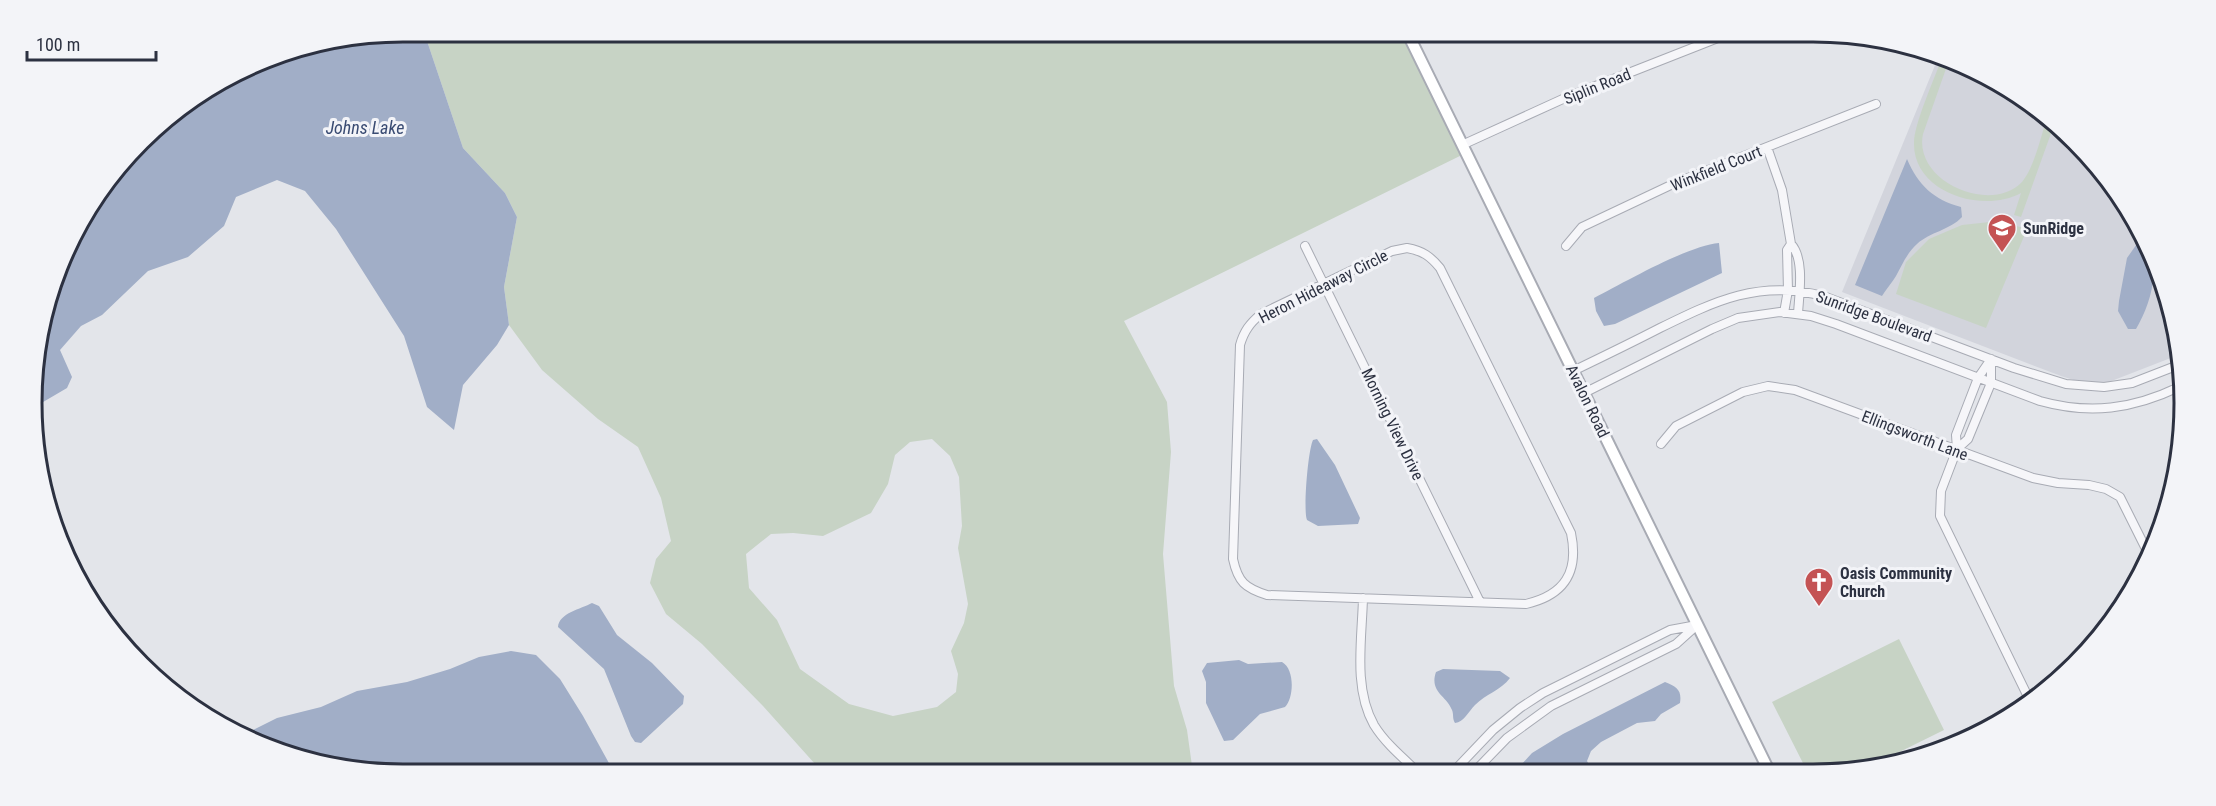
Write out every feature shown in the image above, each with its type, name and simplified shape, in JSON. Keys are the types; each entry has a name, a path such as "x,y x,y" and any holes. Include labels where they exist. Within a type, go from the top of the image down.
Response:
{"main road":[{"name":"Avalon Road","path":"1412,42 1765,764"}],"street":[{"name":"Siplin Road","path":"1462,145 1565,98 1708,42"},
{"name":"Winkfield Court","path":"1566,246 1583,226 1673,184 1876,104"},
{"path":"1767,147 1782,190 1791,244 1795,248 1799,265 1798,314"},
{"path":"1784,312 1788,290 1787,250 1791,244"},
{"name":"Morning View Drive","path":"1305,246 1480,602"},
{"name":"Heron Hideaway Circle","path":"1407,248 1421,251 1431,257 1440,268 1571,533 1574,548 1573,564 1568,578 1557,591 1542,600 1526,604 1363,598 1268,595 1253,591 1242,582 1236,572 1233,559 1240,345 1244,332 1261,314 1392,251 1407,248"},
{"name":"Sunridge Boulevard","path":"1573,371 1713,303 1746,292 1788,290 1836,300 2043,378 2066,384 2089,387 2132,384 2172,368"},
{"name":"Sunridge Boulevard","path":"1584,393 1725,322 1753,315 1784,312 1836,324 2040,401 2083,410 2133,405 2173,390"},
{"path":"1991,359 1978,378 1956,435 1957,449 1941,491 1940,516 2027,693"},
{"path":"1957,449 1968,439 1991,383 1991,359"},
{"name":"Ellingsworth Lane","path":"1661,444 1676,426 1743,392 1768,386 1795,390 2033,478 2106,489 2120,497 2145,546"},
{"path":"1965,410 1977,415"},
{"path":"1363,598 1361,672 1366,709 1385,740 1410,764"},
{"path":"1460,764 1492,730 1520,708 1573,677 1670,630 1697,625"},
{"path":"1482,764 1507,738 1551,706 1676,644 1697,625"},
{"path":"1573,677 1580,690"}],"shaded area":[{"name":"SunRidge","path":"1936,63 1973,79 2014,103 2068,148 2099,183 2126,223 2147,265 2162,310 2171,358 2096,387 2061,376 1842,292"}],"green space":[{"path":"427,42 1412,42 1466,153 1124,321 1167,402 1171,452 1163,554 1174,686 1187,730 1192,764 815,764 763,706 702,644 666,614 650,583 656,559 671,541 661,498 638,447 598,419 542,370 509,325 504,287 517,217 505,193 463,148","holes":["932,439 950,456 959,477 962,526 958,548 968,604 964,623 951,651 958,674 956,692 937,707 893,716 849,704 800,669 777,620 749,588 746,554 771,534 793,533 823,536 871,513 888,484 895,455 910,442"]},
{"path":"1939,65 1946,67 1923,134 1923,151 1930,166 1941,179 1974,194 1992,195 2008,191 2022,182 2034,160 2044,126 2051,132 2021,217 2014,215 2021,193 2005,199 1970,200 1953,195 1937,186 1925,175 1917,160 1914,143 1925,102"},
{"path":"1999,221 2027,229 1986,328 1896,294 1906,262 1929,239 1962,225"},
{"path":"1899,639 1944,730 1894,755 1860,761 1803,764 1772,702"}],"water":[{"name":"Johns Lake","path":"427,42 463,148 505,193 517,217 504,287 509,325 497,345 463,385 454,430 427,407 404,336 336,229 305,191 277,180 236,197 224,226 188,257 148,271 102,315 81,326 60,350 72,377 67,388 42,403 45,356 61,287 90,222 117,183 148,148 202,103 222,90 265,69 310,54 356,45"},
{"path":"1907,159 1922,184 1935,196 1961,207 1962,217 1917,244 1882,296 1855,285"},
{"path":"1719,243 1722,273 1615,324 1604,326 1596,311 1594,298 1674,258"},
{"path":"2137,244 2152,280 2146,309 2136,329 2128,329 2118,311 2127,258"},
{"path":"1317,439 1335,465 1360,518 1358,524 1318,526 1307,520 1308,467 1311,446 1313,440"},
{"path":"592,603 599,606 617,635 652,663 684,696 683,704 641,743 635,742 631,736 604,669 558,627 559,622 566,615"},
{"path":"511,651 536,655 560,679 609,764 403,764 356,761 310,752 251,731 277,718 321,707 357,691 407,682 450,669 479,657"},
{"path":"1239,660 1248,664 1282,662 1291,677 1290,697 1285,707 1260,714 1233,740 1224,741 1206,703 1206,682 1202,671 1207,663"},
{"path":"1443,669 1500,671 1510,678 1479,701 1463,719 1455,723 1450,705 1435,684 1436,672"},
{"path":"1665,682 1678,690 1680,695 1680,703 1661,714 1655,721 1637,723 1601,742 1591,751 1587,761 1589,764 1522,764 1532,753 1563,734"}],"place":[{"name":"SunRidge","path":"2002,254"},
{"name":"Oasis Community Church","path":"1819,608"}]}
